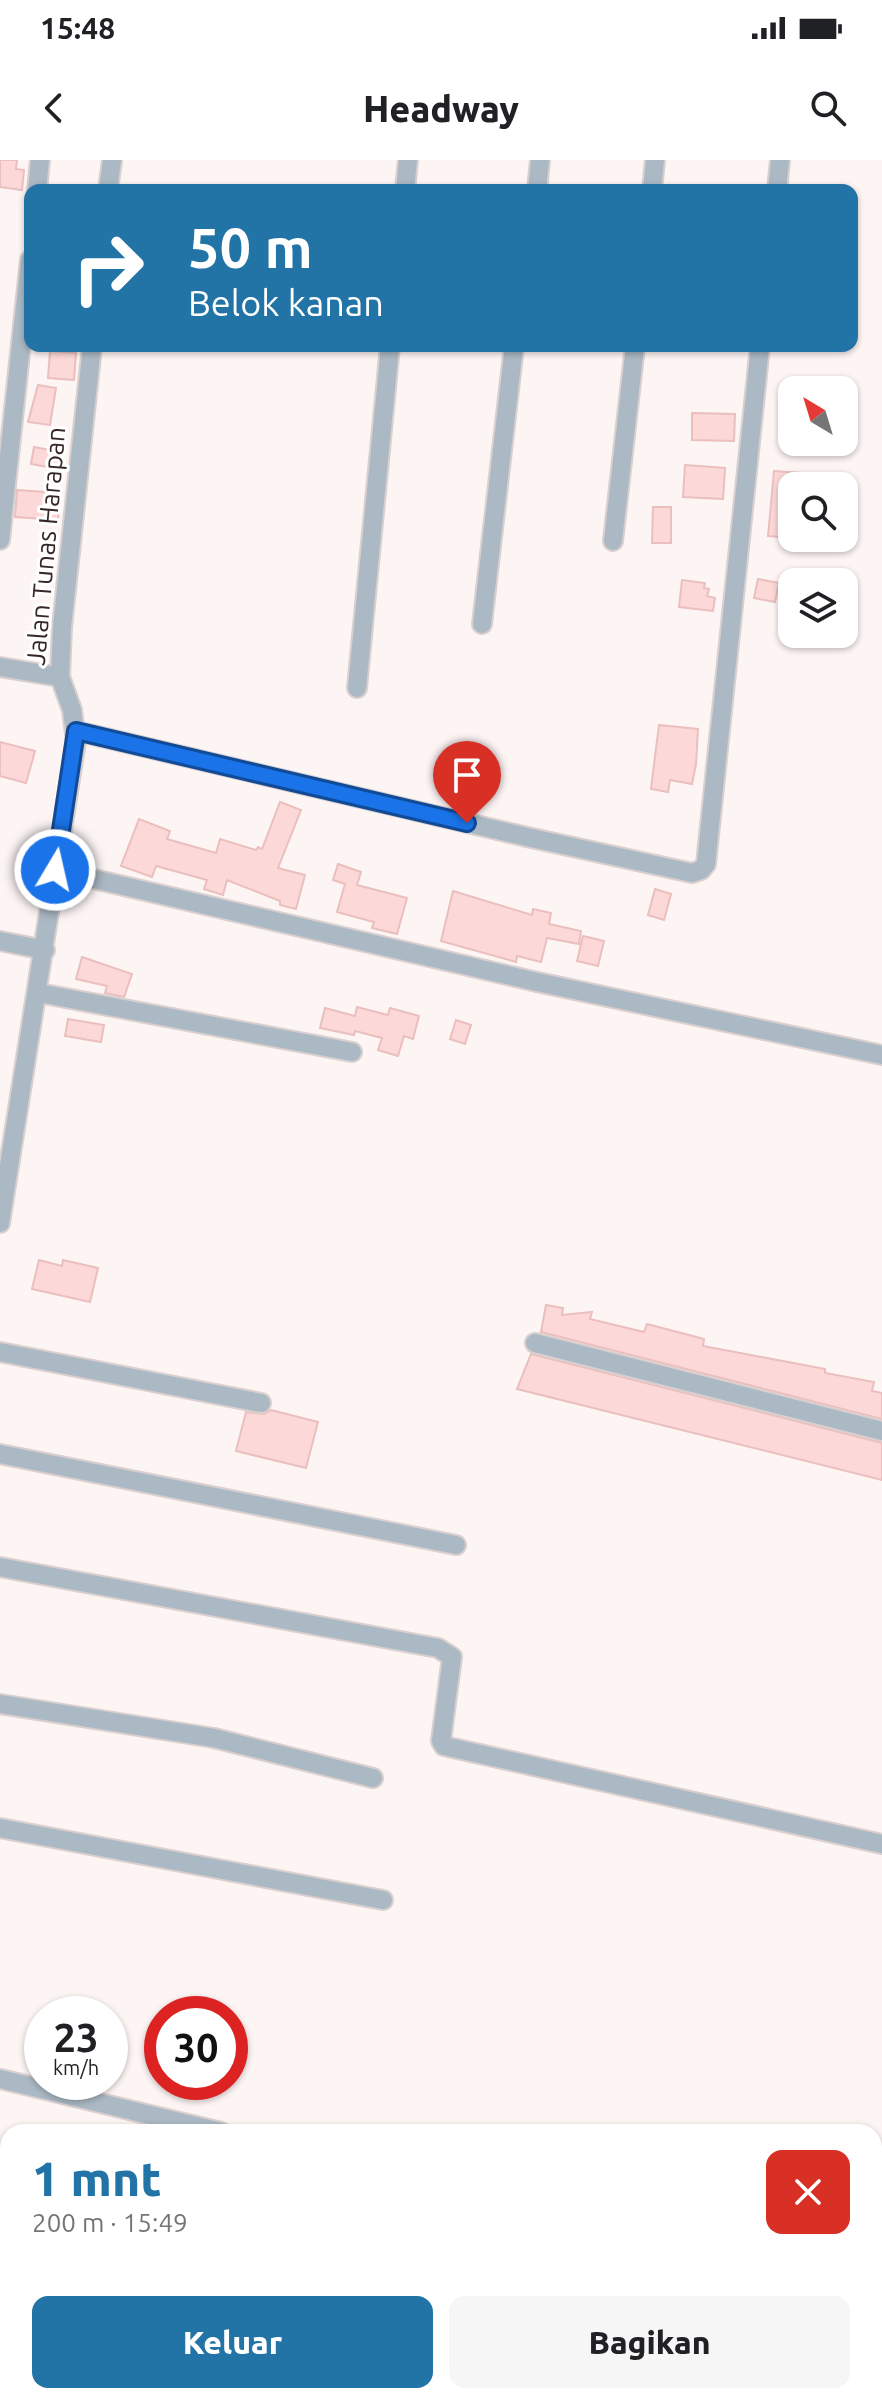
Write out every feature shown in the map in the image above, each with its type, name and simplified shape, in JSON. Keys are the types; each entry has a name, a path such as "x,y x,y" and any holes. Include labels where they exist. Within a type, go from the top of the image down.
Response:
{"street":[{"path":"38,184 40,160"},
{"path":"109,184 112,160"},
{"path":"406,184 408,160"},
{"path":"538,184 540,160"},
{"path":"653,184 655,160"},
{"path":"778,184 780,160"},
{"path":"0,540 24,316"},
{"name":"Jalan Tunas Harapan","path":"0,1223 39,993 76,731 60,677 62,627 91,352"},
{"path":"357,688 389,352"},
{"path":"482,624 513,352"},
{"path":"613,541 634,352"},
{"path":"76,731 527,837 692,873 701,870 706,864 759,352"},
{"path":"0,667 60,677"},
{"path":"55,870 537,982 882,1055"},
{"path":"0,941 45,950"},
{"path":"39,993 352,1052"},
{"path":"535,1343 882,1431"},
{"path":"0,1352 261,1403"},
{"path":"0,1454 456,1545"},
{"path":"0,1567 438,1648 452,1657 441,1741 444,1746 882,1844"},
{"path":"0,1704 214,1738 373,1778"},
{"path":"0,1828 383,1900"},
{"path":"0,2079 188,2124"}],"building":[{"path":"0,160 17,160 16,169 24,170 22,190 0,187"},
{"path":"50,352 76,353 74,380 48,378"},
{"path":"38,385 56,388 50,425 28,422"},
{"path":"692,413 735,414 734,441 692,440"},
{"path":"34,447 61,452 58,469 31,464"},
{"path":"685,465 725,468 723,499 683,497"},
{"path":"774,471 788,472 778,472 778,537 768,536"},
{"path":"17,490 60,493 58,520 15,517"},
{"path":"653,507 671,507 671,543 652,543"},
{"path":"758,579 778,583 775,602 754,598"},
{"path":"682,580 705,583 704,588 709,589 707,596 715,598 713,611 679,607"},
{"path":"659,725 698,729 692,784 670,780 668,792 651,789"},
{"path":"0,742 35,751 26,783 0,776"},
{"path":"280,802 301,810 278,868 305,875 296,909 280,905 280,901 227,880 223,895 204,889 207,880 156,866 152,877 121,866 139,819 170,831 167,839 216,853 220,839 262,849"},
{"path":"338,864 361,872 357,885 407,898 397,934 372,928 374,922 337,912 345,884 333,880"},
{"path":"655,889 671,894 664,920 648,915"},
{"path":"453,891 532,915 533,909 551,913 549,924 581,931 579,944 547,938 541,962 517,956 516,962 441,941"},
{"path":"583,936 604,941 598,966 577,961"},
{"path":"82,957 132,974 124,997 105,993 107,986 76,979"},
{"path":"357,1007 388,1015 390,1008 419,1016 413,1039 404,1036 398,1056 378,1050 382,1038 355,1031 354,1035 320,1028 325,1008 355,1016"},
{"path":"68,1019 104,1025 101,1042 65,1036"},
{"path":"456,1020 471,1025 465,1044 450,1039"},
{"path":"39,1260 62,1266 63,1260 98,1268 90,1302 32,1289"},
{"path":"546,1305 563,1308 562,1315 592,1312 590,1319 644,1332 647,1324 704,1339 703,1346 825,1369 825,1373 874,1382 872,1391 882,1393 882,1419 541,1332"},
{"path":"531,1354 882,1443 882,1480 517,1389"},
{"path":"271,1410 318,1422 306,1468 236,1451 246,1412 264,1414"}],"route":[{"path":"55,870 76,731 467,823"}]}
